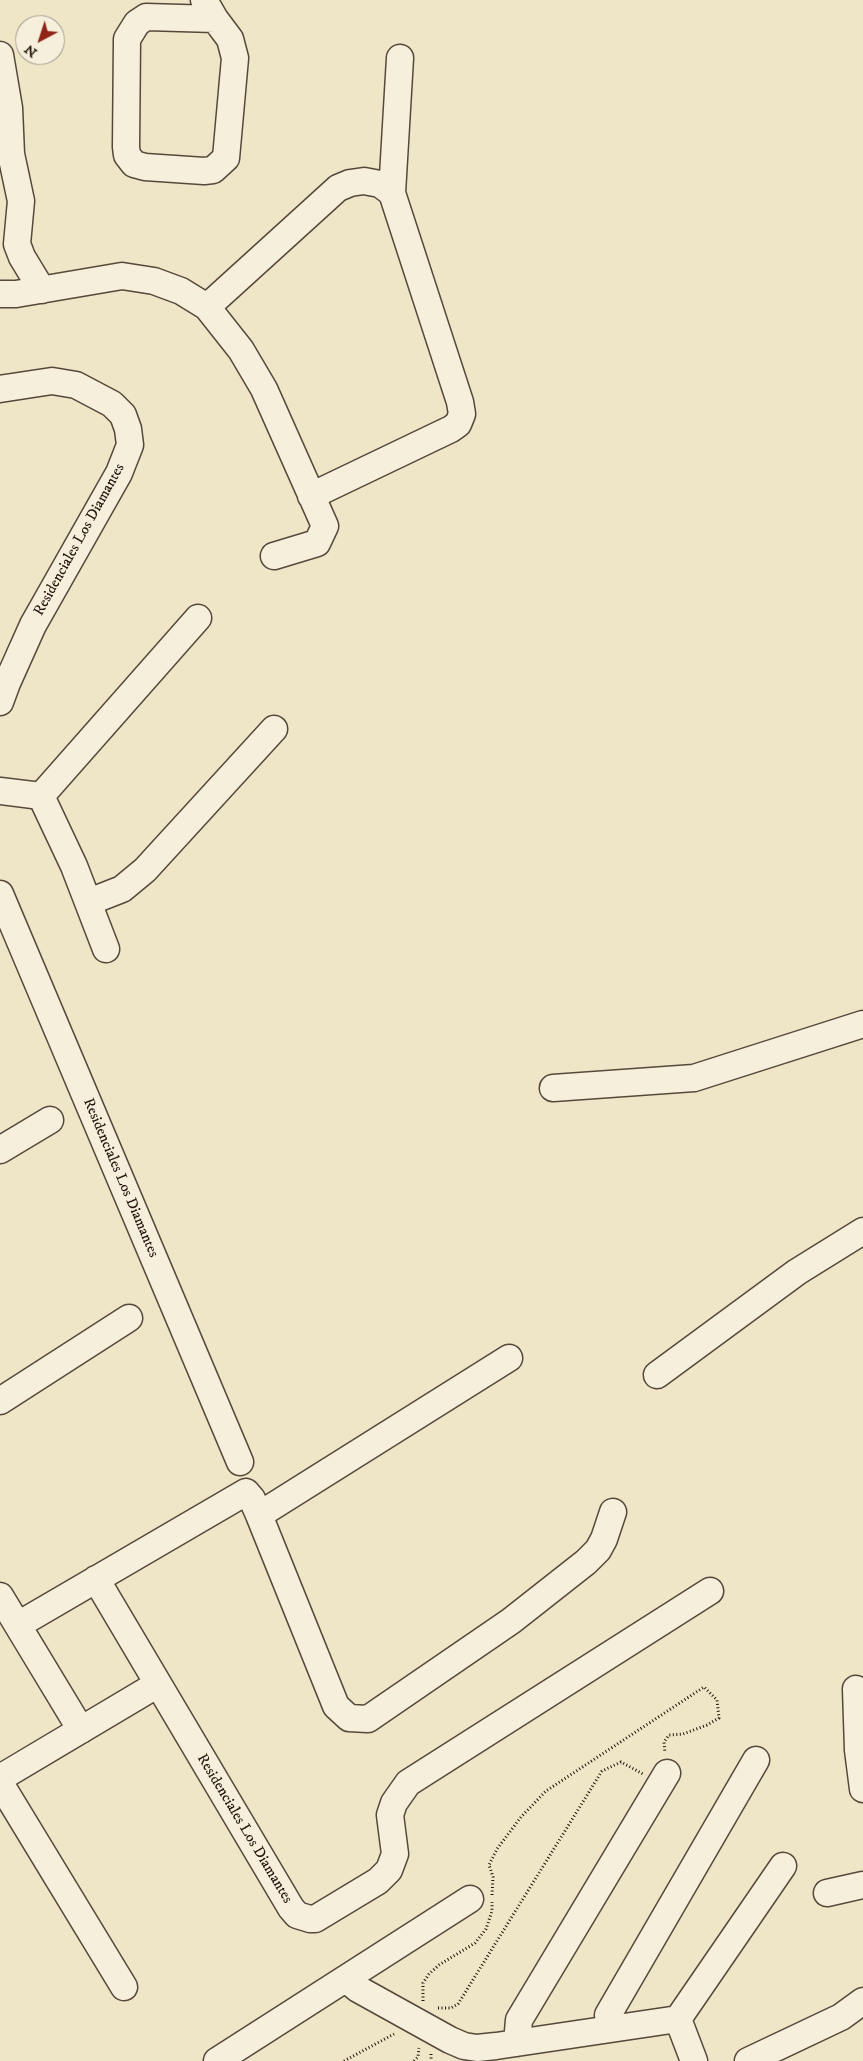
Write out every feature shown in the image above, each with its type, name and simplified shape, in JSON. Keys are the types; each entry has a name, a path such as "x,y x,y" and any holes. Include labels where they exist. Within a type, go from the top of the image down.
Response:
{"street":[{"path":"209,10 230,39 235,58 226,158 213,170 204,171 145,167 134,164 127,155 126,147 127,39 137,23 146,17 209,10"},
{"path":"0,55 9,108 11,154 21,201 17,244 22,257 42,290"},
{"path":"311,496 451,429 458,424 462,414 460,402 392,193 400,58"},
{"path":"208,307 338,188 350,183 364,181 380,184 392,193"},
{"path":"0,294 42,290 122,276 154,281 181,291 208,307 241,350 264,389 325,526 317,544 274,556"},
{"name":"Residenciales Los Diamantes","path":"0,389 52,381 76,385 112,404 123,415 128,429 130,445 119,473 33,625 0,702"},
{"path":"42,796 198,618"},
{"path":"89,902 122,889 145,870 274,729"},
{"path":"0,791 42,796"},
{"path":"42,796 89,902 106,949"},
{"name":"Residenciales Los Diamantes","path":"0,894 240,1462"},
{"path":"553,1088 694,1078 863,1024"},
{"path":"0,1150 50,1120"},
{"path":"658,1375 797,1272 863,1231"},
{"path":"2,1395 129,1318"},
{"path":"259,1515 509,1358"},
{"path":"18,1625 242,1493 248,1493 259,1515 336,1706 349,1718 362,1720 373,1716 544,1598 598,1550 604,1539 613,1512"},
{"name":"Residenciales Los Diamantes","path":"96,1579 291,1908 301,1917 315,1919 384,1876 393,1862 395,1854 390,1815 400,1792 418,1775 710,1591"},
{"path":"0,1596 81,1730"},
{"path":"0,1778 158,1684"},
{"path":"856,1689 863,1789"},
{"path":"610,2029 608,2015 756,1760"},
{"path":"517,2043 519,2020 660,1767"},
{"path":"0,1783 124,1987"},
{"path":"346,1979 358,1989 464,2046 477,2048 678,2019 783,1866"},
{"path":"827,1893 863,1886"},
{"path":"217,2061 470,1900"},
{"path":"748,2061 852,2018 863,2001"},
{"path":"678,2019 694,2061"}],"path":[{"path":"344,2061 393,2034 412,2017 438,2008 451,2008 458,2004 602,1771 621,1762 641,1774 660,1767 666,1750 664,1742 669,1735 683,1734 708,1725 719,1718 717,1700 704,1687 546,1791 521,1817 497,1849 490,1865 493,1878 492,1911 486,1929 475,1943 439,1965 429,1974 423,1983 412,2017"}]}
